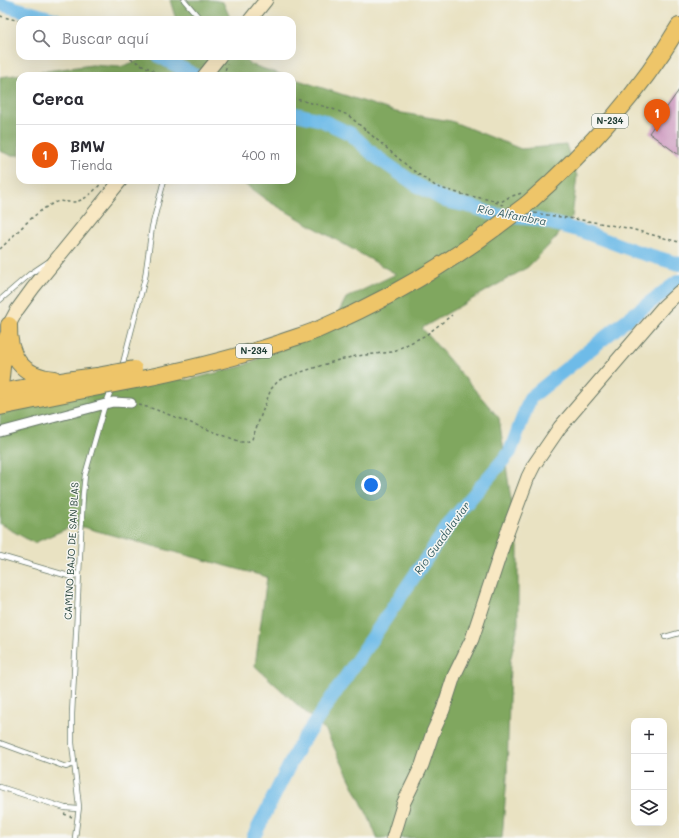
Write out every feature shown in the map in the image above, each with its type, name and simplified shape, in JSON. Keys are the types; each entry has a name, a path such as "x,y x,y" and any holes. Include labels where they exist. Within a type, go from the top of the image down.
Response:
{"highway":[{"name":"N-234","path":"0,407 135,374 193,368 257,350 316,330 411,284 468,248 495,228 531,205 583,152 616,115 646,76 679,26"},
{"path":"6,331 13,356 25,370 42,378 66,380"},
{"path":"0,387 6,331"},
{"name":"N-234","path":"0,392 66,380 98,382"}],"street":[{"path":"253,16 266,0"},
{"path":"208,72 220,61"},
{"path":"6,331 25,298 118,184"},
{"path":"393,838 404,802 422,765 454,676 472,639 506,536 534,465 560,427 664,306 679,292"},
{"path":"0,432 55,419 113,402 131,403"}],"lane":[{"path":"184,0 198,16"},
{"name":"CAMINO BAJO DE SAN BLAS","path":"75,838 78,808 72,743 72,714 85,475 106,404 127,354 145,278 152,227 163,184"},
{"path":"0,300 30,274 61,253"},
{"path":"0,556 72,577 79,573"},
{"path":"665,638 679,633"},
{"path":"0,743 66,767 74,764"},
{"path":"0,787 65,808 78,808"}],"path":[{"path":"0,16 16,20"},
{"path":"133,60 153,72"},
{"path":"220,61 223,72"},
{"path":"296,99 330,108 348,115 411,169 437,187 501,202 509,197 527,193 531,205 588,221 628,228 659,238 679,242"},
{"path":"0,248 43,209 56,202 81,201 96,190 101,184"},
{"path":"492,200 511,207"},
{"path":"131,403 154,409 241,442 247,442 252,439 270,389 278,381 335,361 356,356 392,352 426,334 452,314"}],"green space":[{"path":"170,0 212,0 223,2 229,16 175,16"},
{"path":"140,60 247,60 249,64 274,72 38,72 92,65 120,67"},
{"path":"16,75 16,155 10,155 0,151 0,77"},
{"path":"296,79 396,112 451,121 521,149 566,145 577,176 572,217 555,239 528,267 422,328 499,418 518,547 518,625 510,662 507,778 502,838 377,838 370,820 326,731 255,666 267,577 75,525 34,543 0,524 0,401 121,369 188,380 243,366 334,322 346,298 396,274 268,201 245,184 296,184"}],"building":[{"path":"679,90 679,155 649,133"}],"waterway":[{"name":"Río Alfambra","path":"0,4 43,16"},
{"name":"Río Alfambra","path":"166,60 189,72"},
{"name":"Río Alfambra","path":"296,114 321,120 351,134 375,156 415,184 446,201 473,207 496,215 535,219 581,231 635,251 679,264"},
{"name":"Río Guadalaviar","path":"253,838 299,746 453,519 510,452 530,398 629,318 679,281"}],"place":[{"name":"BMW","path":"657,132"}]}
